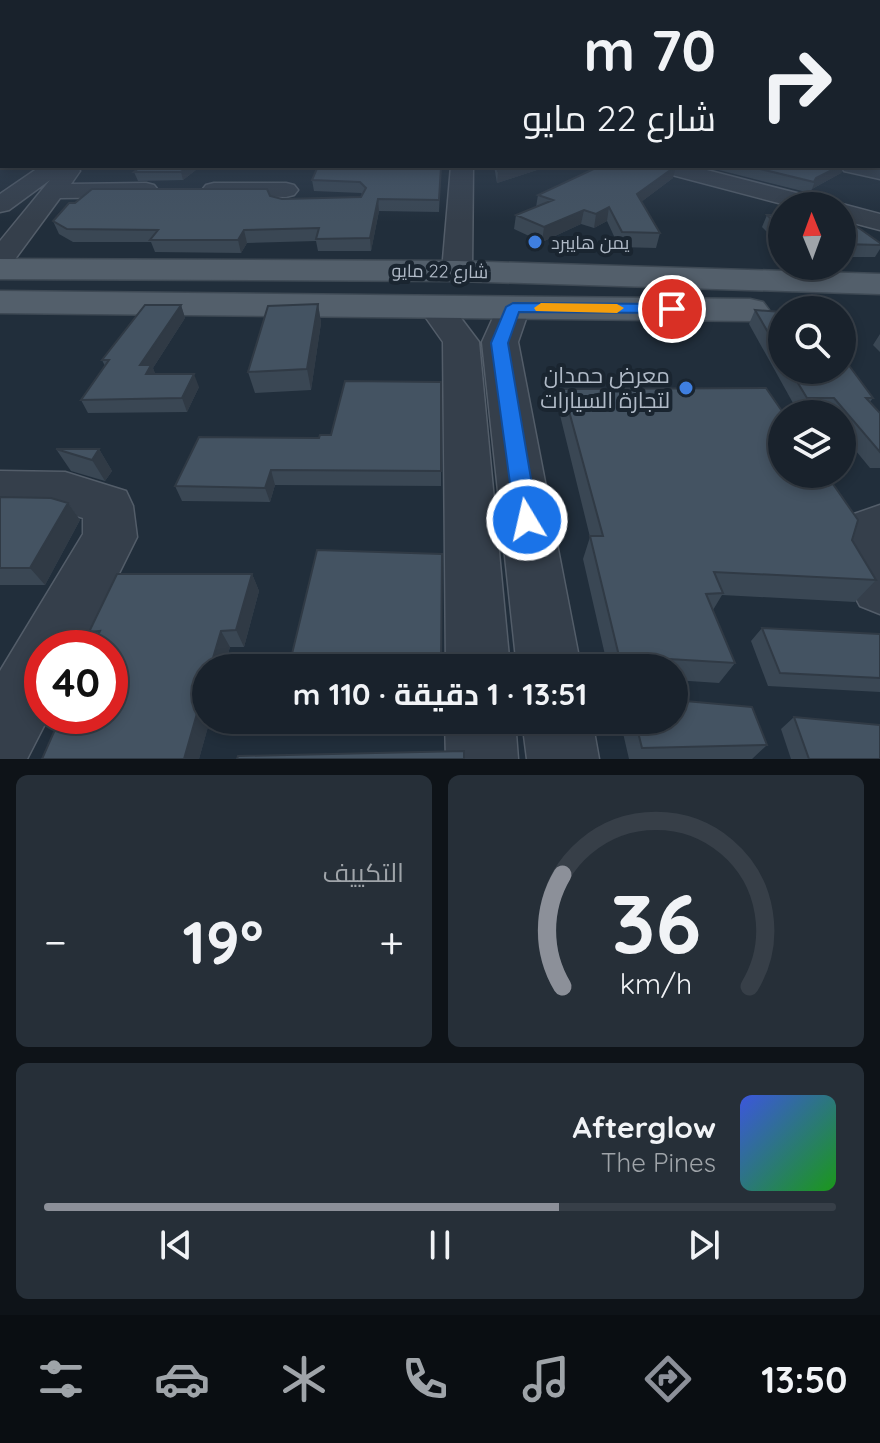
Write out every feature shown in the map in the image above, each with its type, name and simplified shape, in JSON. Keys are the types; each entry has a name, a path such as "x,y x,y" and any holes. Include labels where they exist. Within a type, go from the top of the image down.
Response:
{"main road":[{"name":"شارع 22 مايو","path":"0,269 473,314 880,284"},
{"name":"شارع 22 مايو","path":"0,302 473,314 768,310"},
{"path":"856,311 880,312"}],"street":[{"path":"0,205 71,168"},
{"path":"53,178 295,196 301,168"},
{"path":"462,168 473,314 478,654"},
{"path":"673,168 768,193"},
{"path":"0,260 53,178"},
{"path":"856,216 880,222"},
{"path":"473,314 546,654"},
{"path":"0,491 65,492 108,506 110,537 59,630"},
{"path":"880,527 873,530 864,561 880,587"},
{"path":"0,738 24,694"},
{"path":"481,734 482,759"},
{"path":"559,734 563,759"}],"building":[{"path":"139,168 186,168 181,172 134,172"},
{"path":"317,168 441,168 439,200 378,199 370,238 316,239 319,228 244,230 238,240 150,240 158,230 67,229 53,221 69,203 75,203 92,189 267,189 270,196 282,199 361,197 366,188 360,182 312,180"},
{"path":"596,168 673,168 637,194 660,233 622,232 609,207 596,214 584,210 544,227 516,215 553,200 538,195"},
{"path":"756,168 836,168 814,182"},
{"path":"856,226 880,243 856,244"},
{"path":"318,304 307,369 248,372 268,306"},
{"path":"145,305 181,305 140,365 151,365 146,374 194,374 182,398 81,400 109,360 102,360"},
{"path":"755,310 768,311 768,332"},
{"path":"856,375 873,398 866,398 880,413 880,452 856,424 856,400 807,398 798,384 856,384"},
{"path":"345,381 441,382 441,471 271,470 265,488 175,486 199,437 319,438 320,435 331,435"},
{"path":"766,388 774,400 768,400 768,488 836,488 858,520 852,540 876,580 714,572 723,593 706,594 735,663 688,660 688,654 619,654 590,536 603,536 563,389"},
{"path":"56,449 99,449 92,460"},
{"path":"0,497 51,498 68,503 30,568 0,568"},
{"path":"317,550 442,554 441,654 292,654"},
{"path":"117,574 252,574 236,630 221,631 214,654 192,654 192,731 184,759 42,759 53,734 128,734 128,630 90,630"},
{"path":"762,628 880,634 880,678 780,673"},
{"path":"688,701 752,707 767,745 642,748 638,734 688,734"},
{"path":"794,717 880,725 880,759 809,759"},
{"path":"464,751 464,759 237,759 238,756"}],"slow traffic":[{"path":"541,308 617,308"}],"place":[{"name":"يمن هايبرد","path":"535,242"},
{"name":"معرض حمدان لتجارة السيارات","path":"686,388"}],"route":[{"path":"527,520 500,343 513,307 672,309"}]}
